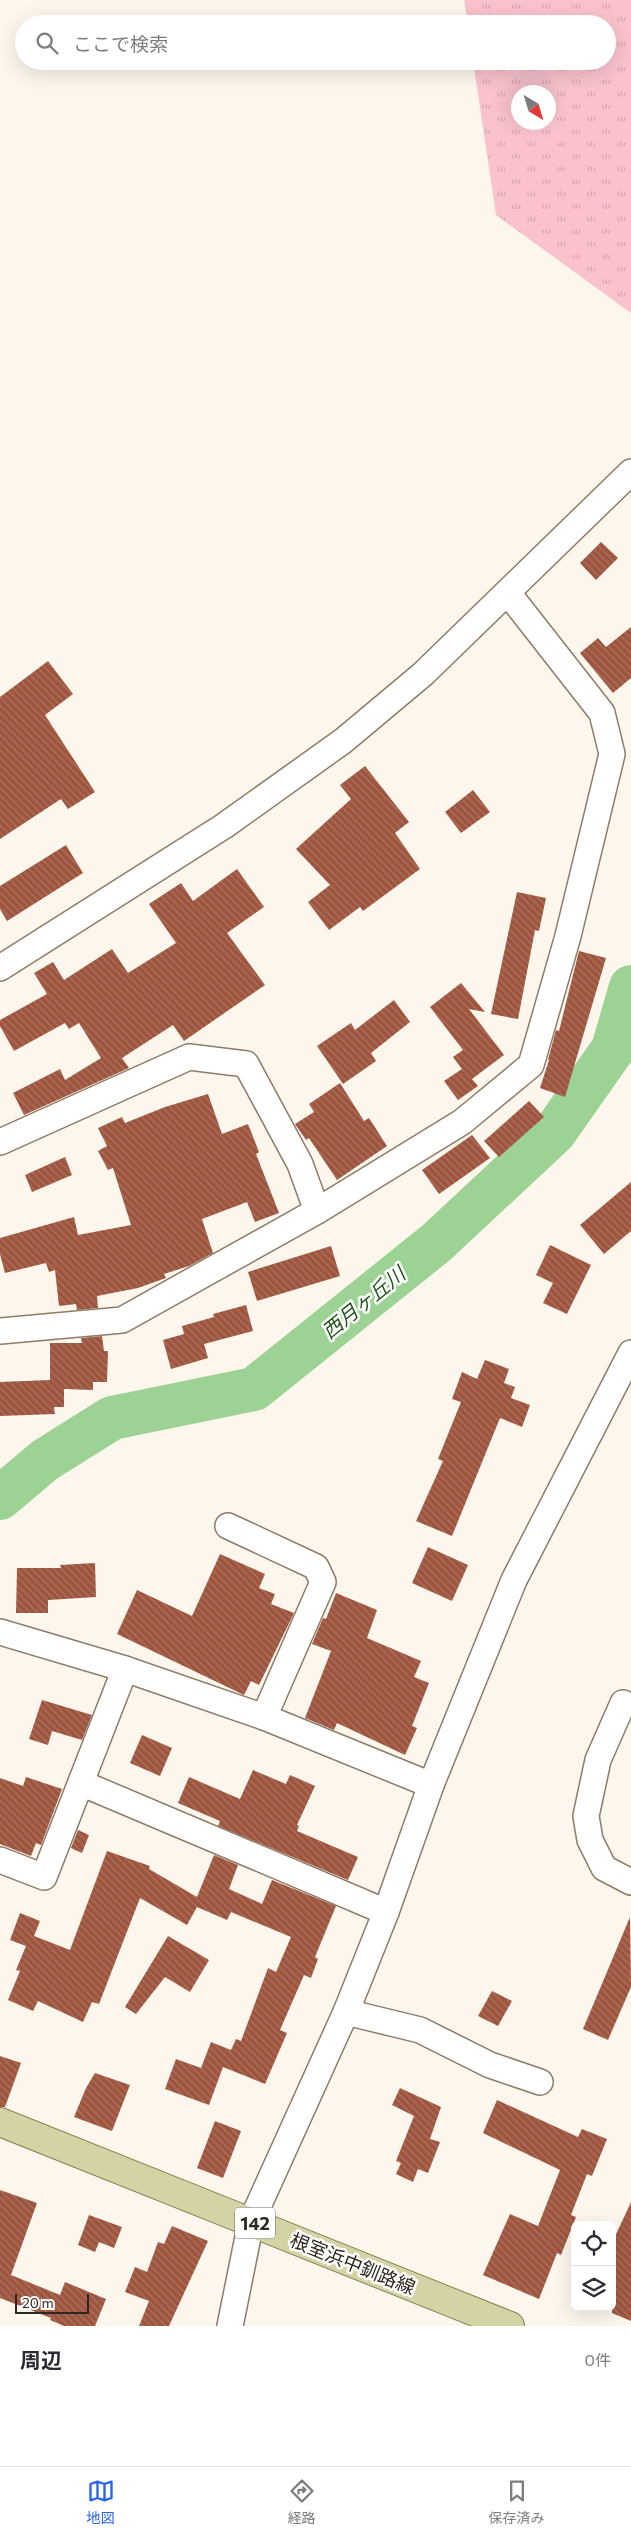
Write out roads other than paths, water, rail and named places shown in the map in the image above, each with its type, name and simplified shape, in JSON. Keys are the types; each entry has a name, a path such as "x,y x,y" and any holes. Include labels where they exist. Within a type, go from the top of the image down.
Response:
{"main road":[{"name":"根室浜中釧路線","path":"0,2122 510,2326"}],"street":[{"path":"0,968 224,826 343,741 424,674 631,472"},
{"path":"0,1331 122,1320 317,1211 462,1122 530,1065 568,936 612,754 602,713 508,593"},
{"path":"0,1142 189,1057 246,1064 300,1164 317,1211"},
{"path":"230,2326 251,2222 346,2012 386,1912 431,1785 514,1580 631,1353"},
{"path":"228,1526 316,1568 323,1582 264,1717"},
{"path":"0,1632 125,1669 264,1717 431,1785"},
{"path":"0,1860 44,1877 125,1669"},
{"path":"623,1703 598,1760 586,1816 590,1840 604,1868 631,1882"},
{"path":"81,1783 386,1912"},
{"path":"346,2012 420,2030 490,2065 540,2082"}],"waterway":[{"name":"西月ヶ丘川","path":"0,1498 45,1460 112,1418 254,1389 436,1243 554,1133 613,1049 631,987"}]}
